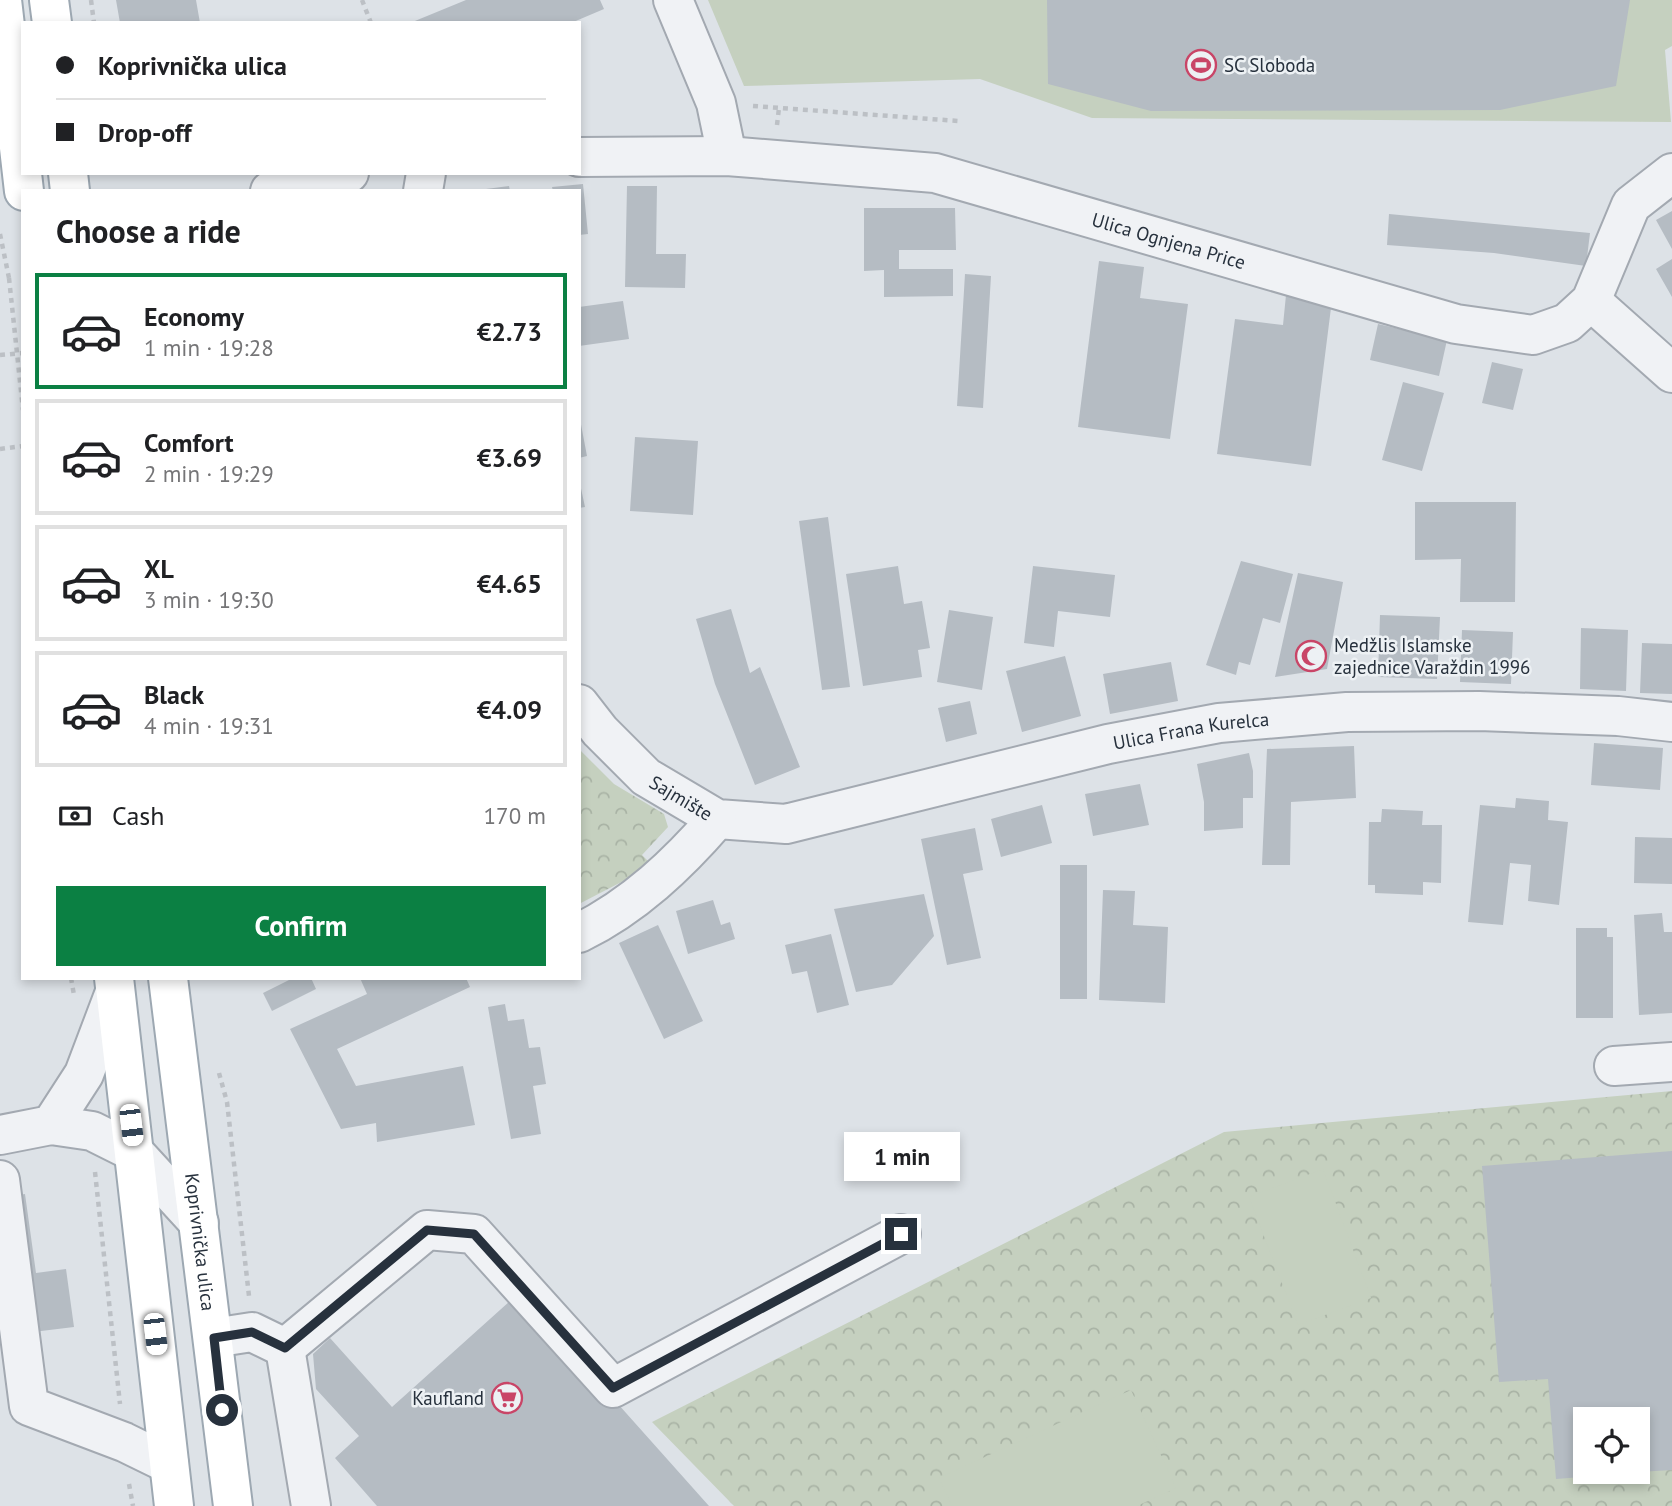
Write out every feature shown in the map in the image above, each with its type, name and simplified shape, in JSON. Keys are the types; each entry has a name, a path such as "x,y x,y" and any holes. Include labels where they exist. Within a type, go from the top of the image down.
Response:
{"main road":[{"path":"2,0 21,165"},
{"path":"49,0 52,21"},
{"name":"Koprivnička ulica","path":"168,980 233,1506"},
{"path":"114,985 174,1506"}],"street":[{"path":"673,0 716,103 727,156"},
{"name":"Ulica Ognjena Price","path":"581,158 727,156 935,173 1456,324 1533,335 1567,323 1591,301 1631,205 1672,173"},
{"path":"279,189 340,175"},
{"path":"1591,301 1672,373"},
{"name":"Sajmište","path":"581,707 600,731 646,777 717,819 659,880 621,910 581,932"},
{"name":"Ulica Frana Kurelca","path":"717,819 786,824 1108,744 1219,723 1347,712 1479,711 1618,716 1672,722"},
{"path":"51,1125 84,1074 114,985"},
{"path":"1614,1066 1672,1062"},
{"path":"0,1135 51,1125 92,1131 134,1152 199,1223"},
{"path":"0,1180 14,1400 124,1442 169,1464"},
{"path":"285,1348 427,1230 474,1234 613,1388 901,1234"},
{"path":"214,1338 252,1332 285,1348"},
{"path":"285,1348 311,1506"}],"path":[{"path":"91,0 94,21"},
{"path":"362,0 370,21"},
{"path":"716,103 958,121"},
{"path":"0,234 9,278 21,391"},
{"path":"0,355 21,353"},
{"path":"0,449 21,446"},
{"path":"95,1168 121,1416"}],"green space":[{"name":"SC Sloboda","path":"708,0 1672,0 1672,46 1665,50 1671,122 1092,118 980,79 744,86"},
{"path":"581,751 614,784 664,814 668,827 642,855 649,862 633,876 581,903"},
{"path":"1672,1091 1672,1506 734,1506 652,1422 1224,1132"},
{"path":"1323,1169 1371,1298 1298,1325 1249,1197"},
{"path":"1131,1390 1176,1488 1137,1506 952,1506 939,1478"}],"building":[{"path":"116,0 196,0 200,21 120,21"},
{"path":"466,0 600,0 604,9 576,21 415,21"},
{"path":"1047,0 1630,0 1616,86 1500,110 1151,111 1048,84"},
{"path":"583,184 588,234 581,235 581,189 552,187"},
{"path":"509,186 510,189 486,189"},
{"path":"627,186 657,186 656,254 686,254 685,288 625,287"},
{"path":"864,208 955,208 956,250 899,250 899,269 953,269 953,296 884,297 884,270 864,271"},
{"path":"1672,211 1672,249 1656,220"},
{"path":"1389,214 1590,233 1586,266 1494,253 1387,245"},
{"path":"1672,259 1672,297 1656,269"},
{"path":"1099,261 1144,267 1140,298 1188,304 1170,439 1078,427"},
{"path":"965,274 991,276 983,408 957,406"},
{"path":"1286,295 1332,300 1311,466 1217,454 1235,319 1283,325"},
{"path":"623,301 629,339 581,346 581,307"},
{"path":"1378,324 1447,340 1439,376 1370,360"},
{"path":"1492,362 1523,369 1513,410 1482,403"},
{"path":"1403,382 1444,393 1422,471 1382,460"},
{"path":"581,424 587,456 581,458"},
{"path":"635,437 698,441 693,515 630,511"},
{"path":"581,488 585,507 581,508"},
{"path":"1415,502 1516,502 1515,602 1460,602 1461,559 1415,560"},
{"path":"828,517 850,687 822,690 799,521"},
{"path":"1241,561 1293,574 1280,623 1263,618 1250,665 1239,662 1236,675 1206,665"},
{"path":"898,566 904,604 922,601 930,648 918,650 922,677 863,686 846,574"},
{"path":"1033,566 1115,575 1110,617 1058,611 1054,647 1024,643"},
{"path":"1298,573 1343,582 1327,669 1275,677"},
{"path":"731,609 750,673 760,667 800,767 755,785 715,684 696,619"},
{"path":"949,610 993,617 982,690 937,682"},
{"path":"1380,615 1440,617 1437,679 1378,677"},
{"path":"1581,628 1628,630 1626,691 1580,689"},
{"path":"1462,630 1513,632 1511,684 1460,682"},
{"path":"1642,643 1672,644 1672,694 1640,693"},
{"path":"1065,656 1081,716 1022,732 1006,671"},
{"path":"1171,662 1178,701 1110,714 1103,674"},
{"path":"970,701 977,734 946,742 938,708"},
{"path":"1594,743 1663,748 1660,790 1591,785"},
{"path":"1354,746 1356,798 1291,802 1290,865 1262,865 1267,749"},
{"path":"1249,753 1253,771 1253,798 1243,798 1243,828 1204,831 1204,802 1197,764"},
{"path":"1140,784 1149,825 1093,836 1085,794"},
{"path":"1516,798 1549,801 1548,820 1568,822 1559,905 1528,901 1531,865 1510,863 1503,925 1468,922 1480,805 1515,808"},
{"path":"1042,805 1052,843 1001,857 991,819"},
{"path":"1382,809 1423,811 1422,825 1442,825 1441,883 1423,882 1423,895 1375,893 1375,885 1368,885 1369,822 1381,822"},
{"path":"975,828 983,870 963,874 981,958 947,965 921,839"},
{"path":"1635,837 1672,838 1672,884 1634,883"},
{"path":"1060,865 1087,865 1087,999 1060,999"},
{"path":"1103,890 1135,891 1133,925 1168,927 1165,1003 1099,1000"},
{"path":"924,894 934,936 892,985 856,992 834,909"},
{"path":"713,900 721,925 730,922 735,939 688,954 676,911"},
{"path":"1662,913 1664,932 1672,932 1672,1013 1639,1015 1634,915"},
{"path":"658,925 703,1021 664,1039 619,943"},
{"path":"1576,928 1607,928 1607,937 1613,937 1613,1018 1576,1018"},
{"path":"831,934 849,1005 817,1013 807,971 792,974 785,945"},
{"path":"289,980 312,980 316,989 272,1011 263,993"},
{"path":"361,980 467,980 470,987 337,1049 356,1086 463,1066 475,1125 377,1142 376,1123 341,1129 290,1029 367,994"},
{"path":"505,1004 508,1021 524,1019 529,1048 540,1047 546,1084 533,1086 541,1134 511,1139 488,1007"},
{"path":"1672,1151 1672,1470 1650,1471 1650,1407 1573,1407 1573,1478 1556,1479 1548,1379 1499,1382 1482,1166"},
{"path":"25,1194 36,1273 66,1269 74,1327 0,1336 0,1198"},
{"name":"Kaufland","path":"519,1293 709,1506 377,1506 335,1458 359,1436 316,1389 313,1354 330,1338 392,1407"}],"place":[{"name":"SC Sloboda","path":"1201,65"},
{"name":"Medžlis Islamske zajednice Varaždin 1996","path":"1311,656"},
{"name":"Kaufland","path":"507,1398"}],"route":[{"path":"222,1410 214,1338 252,1332 285,1348 427,1230 474,1234 613,1388 901,1234"}]}
